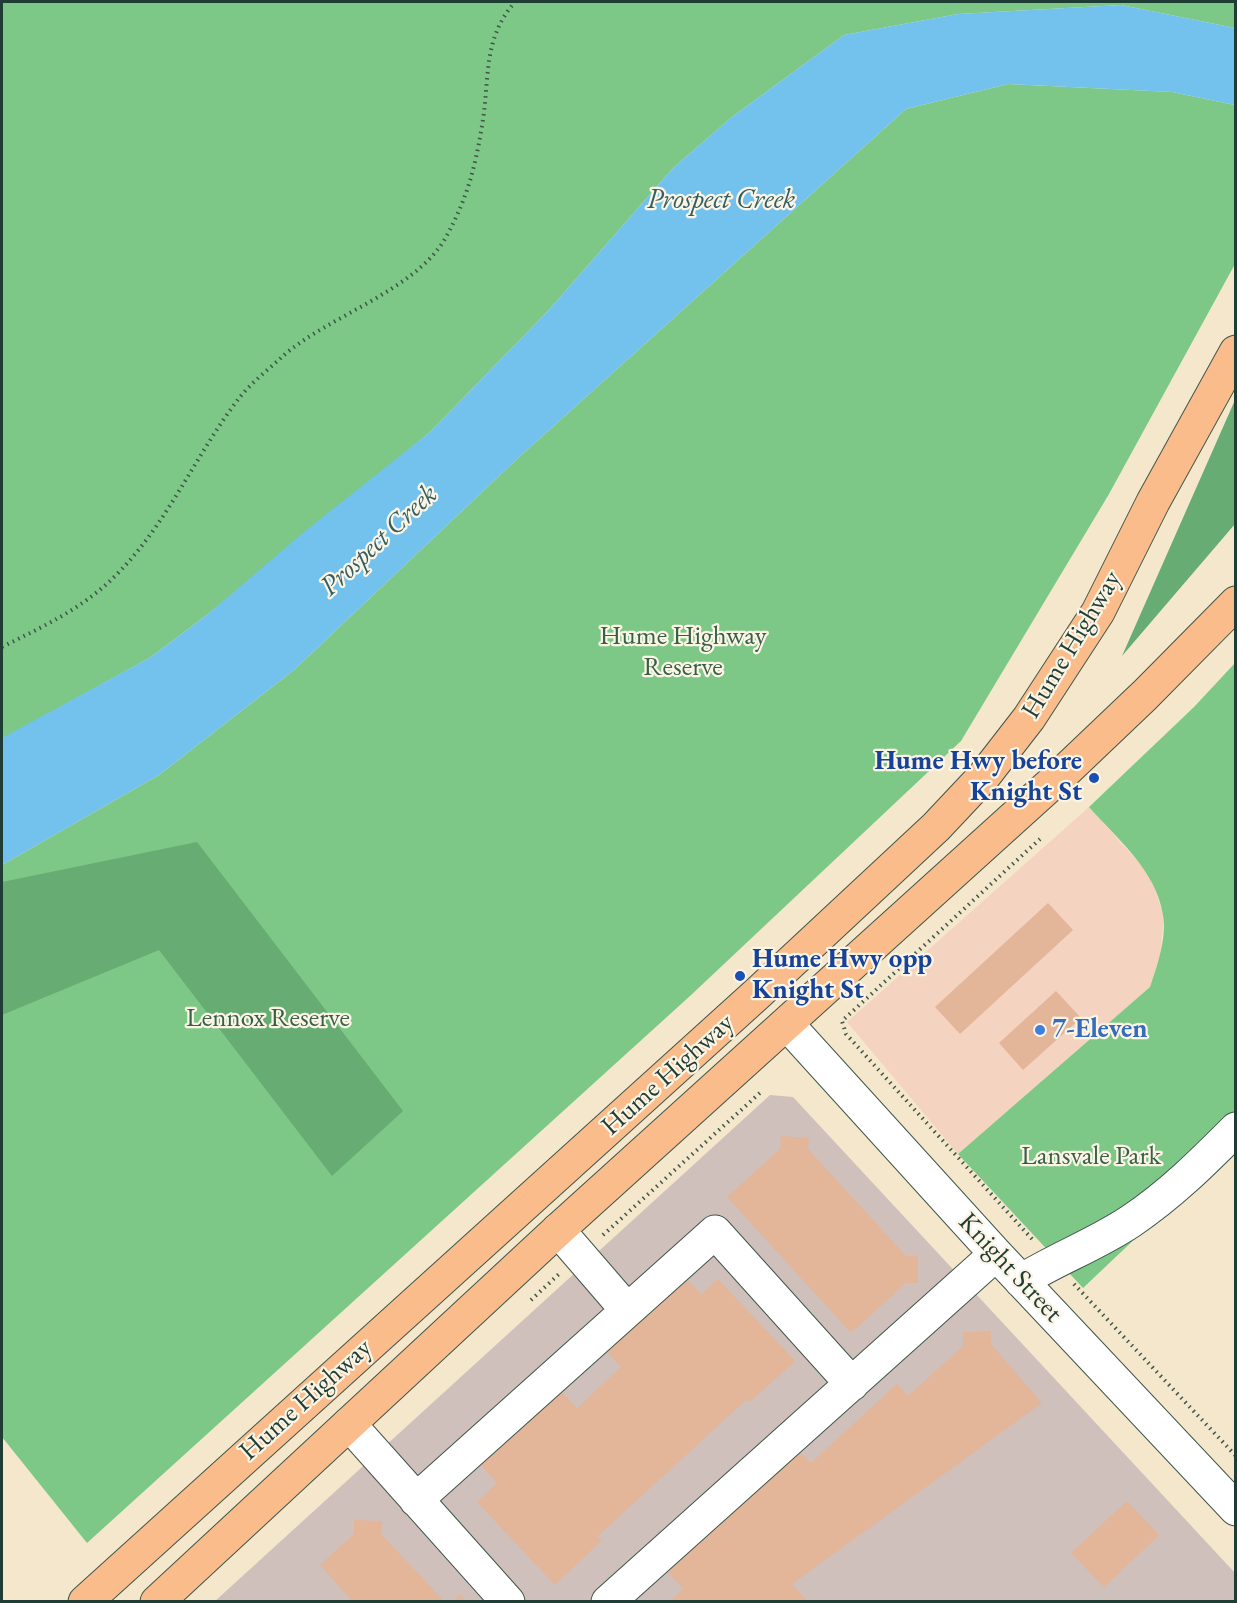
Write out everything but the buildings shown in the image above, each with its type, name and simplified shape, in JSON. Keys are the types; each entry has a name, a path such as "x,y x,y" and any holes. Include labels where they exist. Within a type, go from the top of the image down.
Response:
{"highway":[{"name":"Hume Highway","path":"85,1602 758,993 936,827 984,776 1029,718 1098,612 1153,502 1236,352"},
{"name":"Hume Highway","path":"157,1602 558,1230 1070,766 1145,695 1236,603"}],"street":[{"name":"Knight Street","path":"787,1024 996,1254 1236,1509"},
{"path":"1021,1281 1053,1261 1129,1222 1182,1185 1236,1129"},
{"path":"558,1230 627,1310"},
{"path":"416,1500 715,1232 852,1384"},
{"path":"629,1595 852,1384 996,1254"},
{"path":"349,1424 508,1602"}],"path":[{"path":"2,647 72,612 120,572 165,513 241,396 285,355 415,272 445,240 470,189 483,123 488,58 503,15 515,2"}],"shaded area":[{"name":"7-Eleven","path":"1089,807 1150,875 1164,916 1160,955 1150,987 958,1154 847,1022"},
{"path":"770,1095 793,1097 1236,1574 1235,1602 214,1602"}],"green space":[{"path":"2,2 1235,2 1235,28 1121,5 958,14 844,35 732,117 673,168 547,312 430,432 208,614 151,657 2,739"},
{"path":"1008,84 1172,92 1235,105 1235,264 1109,494 961,741 690,996 87,1543 2,1437 2,865 159,775 294,670 517,459 906,109"},
{"path":"1235,400 1235,524 1122,656"},
{"name":"Lansvale Park","path":"1235,663 1235,1144 1083,1288 958,1154 1150,987 1161,952 1164,933 1159,899 1153,884 1134,856 1089,807 1194,707"},
{"name":"Lennox Reserve","path":"197,842 403,1111 332,1176 159,950 2,1015 2,882"}],"water":[{"name":"Prospect Creek","path":"1121,5 1235,28 1235,105 1172,92 1008,84 906,109 517,459 294,670 159,775 2,865 2,738 151,657 208,614 304,532 430,432 547,312 673,168 732,117 844,35 958,14"}],"place":[{"name":"Hume Hwy before Knight St","path":"1094,778"},
{"name":"Hume Hwy opp Knight St","path":"740,976"},
{"name":"7-Eleven","path":"1040,1030"}],"park label":[{"name":"Hume Highway Reserve","path":"683,652"}]}
